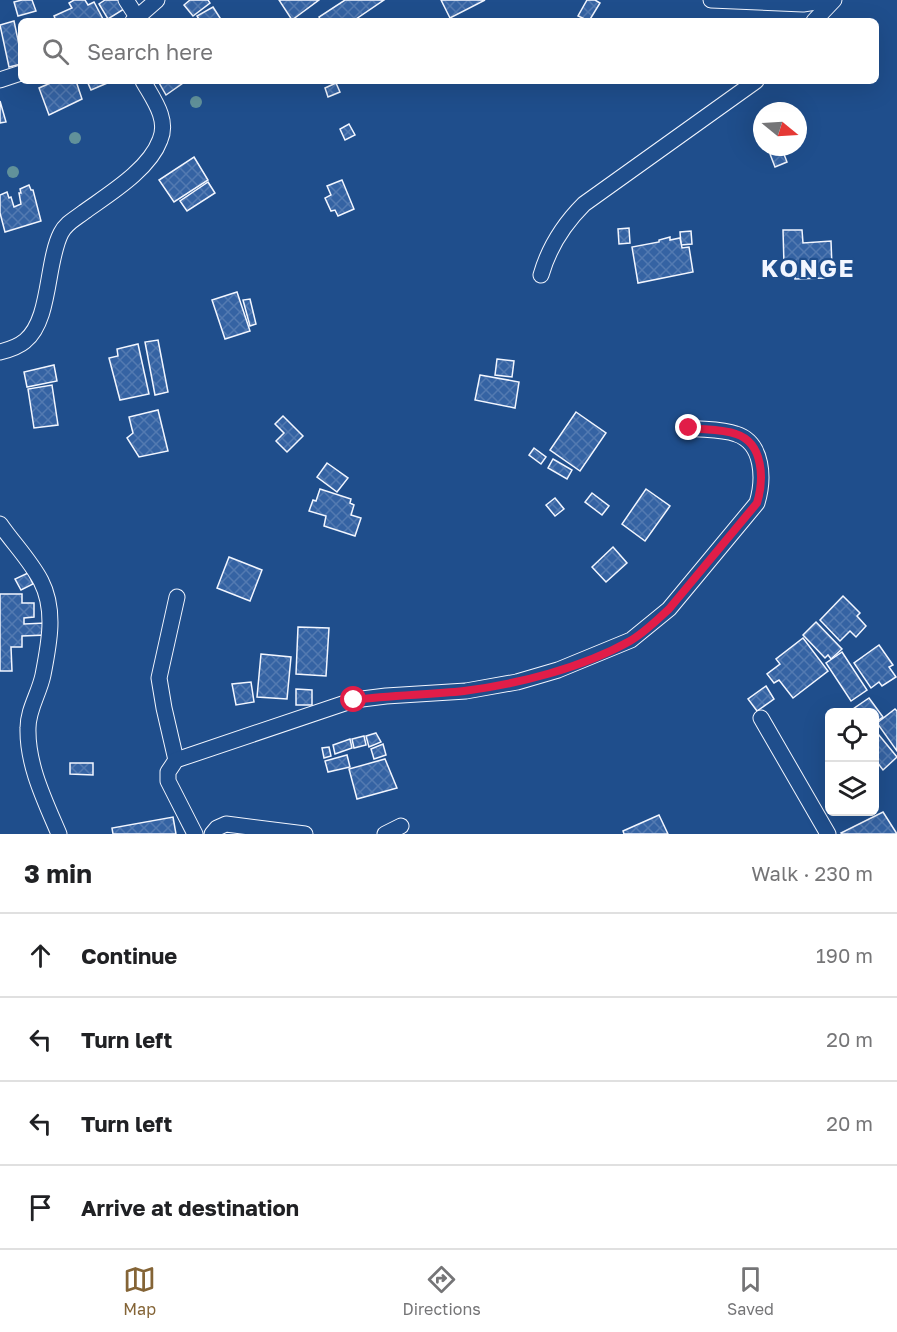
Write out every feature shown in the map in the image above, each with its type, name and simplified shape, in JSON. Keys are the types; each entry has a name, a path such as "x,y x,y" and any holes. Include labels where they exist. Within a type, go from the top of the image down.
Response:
{"street":[{"path":"126,0 135,18"},
{"path":"136,18 157,0"},
{"path":"711,0 765,4 803,4 829,0"},
{"path":"817,18 834,0"},
{"path":"0,80 18,74"},
{"path":"0,352 26,341 34,330 44,307 56,244 67,224 121,185 148,160 156,149 164,126 162,115 145,84"},
{"path":"541,275 552,245 567,220 584,204 752,84"},
{"path":"195,834 168,781 168,772 176,760 354,700 466,691 517,682 558,670 631,640 669,609 757,503 762,487 762,473 757,455 746,438 734,433 689,428"},
{"path":"0,524 41,581 50,610 50,629 43,676 29,714 28,729 31,754 41,791 59,834"},
{"path":"176,760 159,678 177,597"},
{"path":"761,718 828,834"},
{"path":"212,834 217,828 226,824 305,834"},
{"path":"385,834 401,826"}],"building":[{"path":"32,0 36,11 18,16 14,2"},
{"path":"74,0 85,0 88,5 94,2 102,18 55,18 54,16 72,8 69,3"},
{"path":"105,0 119,0 124,9 107,18 99,4"},
{"path":"190,0 208,0 210,3 193,16 184,5"},
{"path":"279,0 319,0 295,18 291,18"},
{"path":"345,0 384,0 357,18 319,17"},
{"path":"441,0 485,0 450,18"},
{"path":"587,0 600,3 591,18 578,16"},
{"path":"213,7 220,18 198,18 197,16"},
{"path":"14,21 18,40 18,65 9,67 0,25"},
{"path":"48,84 77,84 82,99 49,115 39,88"},
{"path":"88,84 105,84 91,90"},
{"path":"160,84 182,84 166,95"},
{"path":"336,84 340,92 328,97 325,88"},
{"path":"0,101 6,122 0,123"},
{"path":"349,124 355,135 345,140 340,129"},
{"path":"771,156 785,156 787,162 775,167"},
{"path":"194,157 208,180 174,202 159,180"},
{"path":"342,180 354,209 338,216 335,210 331,211 325,198 331,195 327,186"},
{"path":"208,182 215,193 187,211 180,201"},
{"path":"29,185 33,190 41,221 5,232 0,213 0,195 7,192 14,207 21,204 20,189"},
{"path":"629,228 630,243 619,244 618,229"},
{"path":"783,230 802,230 803,243 831,241 832,267 825,267 825,278 795,279 795,264 784,265"},
{"path":"691,231 692,244 681,245 680,232"},
{"path":"670,237 670,240 680,238 682,248 689,247 693,272 638,283 632,247 659,242 659,240"},
{"path":"237,292 250,331 225,339 212,300"},
{"path":"250,299 256,324 250,326 243,300"},
{"path":"158,340 168,392 155,395 145,342"},
{"path":"138,344 149,394 120,400 109,358 118,356 117,349"},
{"path":"497,359 514,361 512,377 495,375"},
{"path":"54,365 57,381 27,387 24,372"},
{"path":"480,375 519,382 515,408 475,400"},
{"path":"52,385 58,425 34,428 28,389"},
{"path":"158,410 168,451 139,457 127,438 133,433 129,417"},
{"path":"576,412 606,433 580,471 550,450"},
{"path":"283,416 303,436 287,452 276,441 284,433 275,424"},
{"path":"534,448 546,457 541,464 529,455"},
{"path":"553,459 572,470 567,479 548,468"},
{"path":"327,463 348,478 337,492 317,477"},
{"path":"320,489 351,499 350,503 354,505 351,515 361,518 355,536 324,526 326,516 309,511"},
{"path":"646,489 670,506 645,541 622,524"},
{"path":"592,493 609,506 602,515 585,502"},
{"path":"555,498 564,509 555,516 546,505"},
{"path":"613,547 627,563 606,582 592,567"},
{"path":"229,557 262,570 250,601 217,588"},
{"path":"28,573 33,584 21,590 15,579"},
{"path":"0,594 22,594 22,603 34,603 34,617 24,618 24,624 45,623 46,635 22,636 22,647 11,647 12,671 0,671"},
{"path":"843,596 860,613 857,616 866,626 856,637 850,631 840,641 820,620"},
{"path":"816,622 842,649 831,659 828,655 825,658 803,635"},
{"path":"298,627 329,628 326,676 296,674"},
{"path":"803,638 828,671 793,698 779,680 774,683 767,674 780,664 776,659"},
{"path":"879,645 893,665 889,667 896,677 882,686 879,682 871,688 854,663"},
{"path":"842,652 867,690 851,701 826,663"},
{"path":"261,654 291,657 287,699 257,697"},
{"path":"251,682 254,702 236,705 232,684"},
{"path":"766,686 774,699 757,711 748,699"},
{"path":"296,689 312,690 312,705 296,705"},
{"path":"869,698 876,708 854,708"},
{"path":"895,709 897,711 897,751 879,726 879,721"},
{"path":"376,733 381,742 369,747 366,736"},
{"path":"879,735 897,757 883,770 879,765"},
{"path":"364,736 366,745 354,748 352,739"},
{"path":"350,739 352,748 335,754 333,745"},
{"path":"383,744 386,755 374,759 371,749"},
{"path":"329,747 331,756 324,758 322,748"},
{"path":"347,755 350,767 328,772 325,761"},
{"path":"385,759 397,788 357,799 349,769"},
{"path":"70,763 93,763 93,775 70,774"},
{"path":"883,812 897,834 841,833 879,816"},
{"path":"659,815 668,834 624,834 623,831"},
{"path":"173,817 176,834 113,834 112,828"}],"district":[{"name":"KONGE","path":"808,269"}],"route":[{"path":"354,700 466,691 517,682 599,655 631,640 655,622 669,609 757,503 762,487 762,473 757,455 746,438 734,433 689,428"}]}
